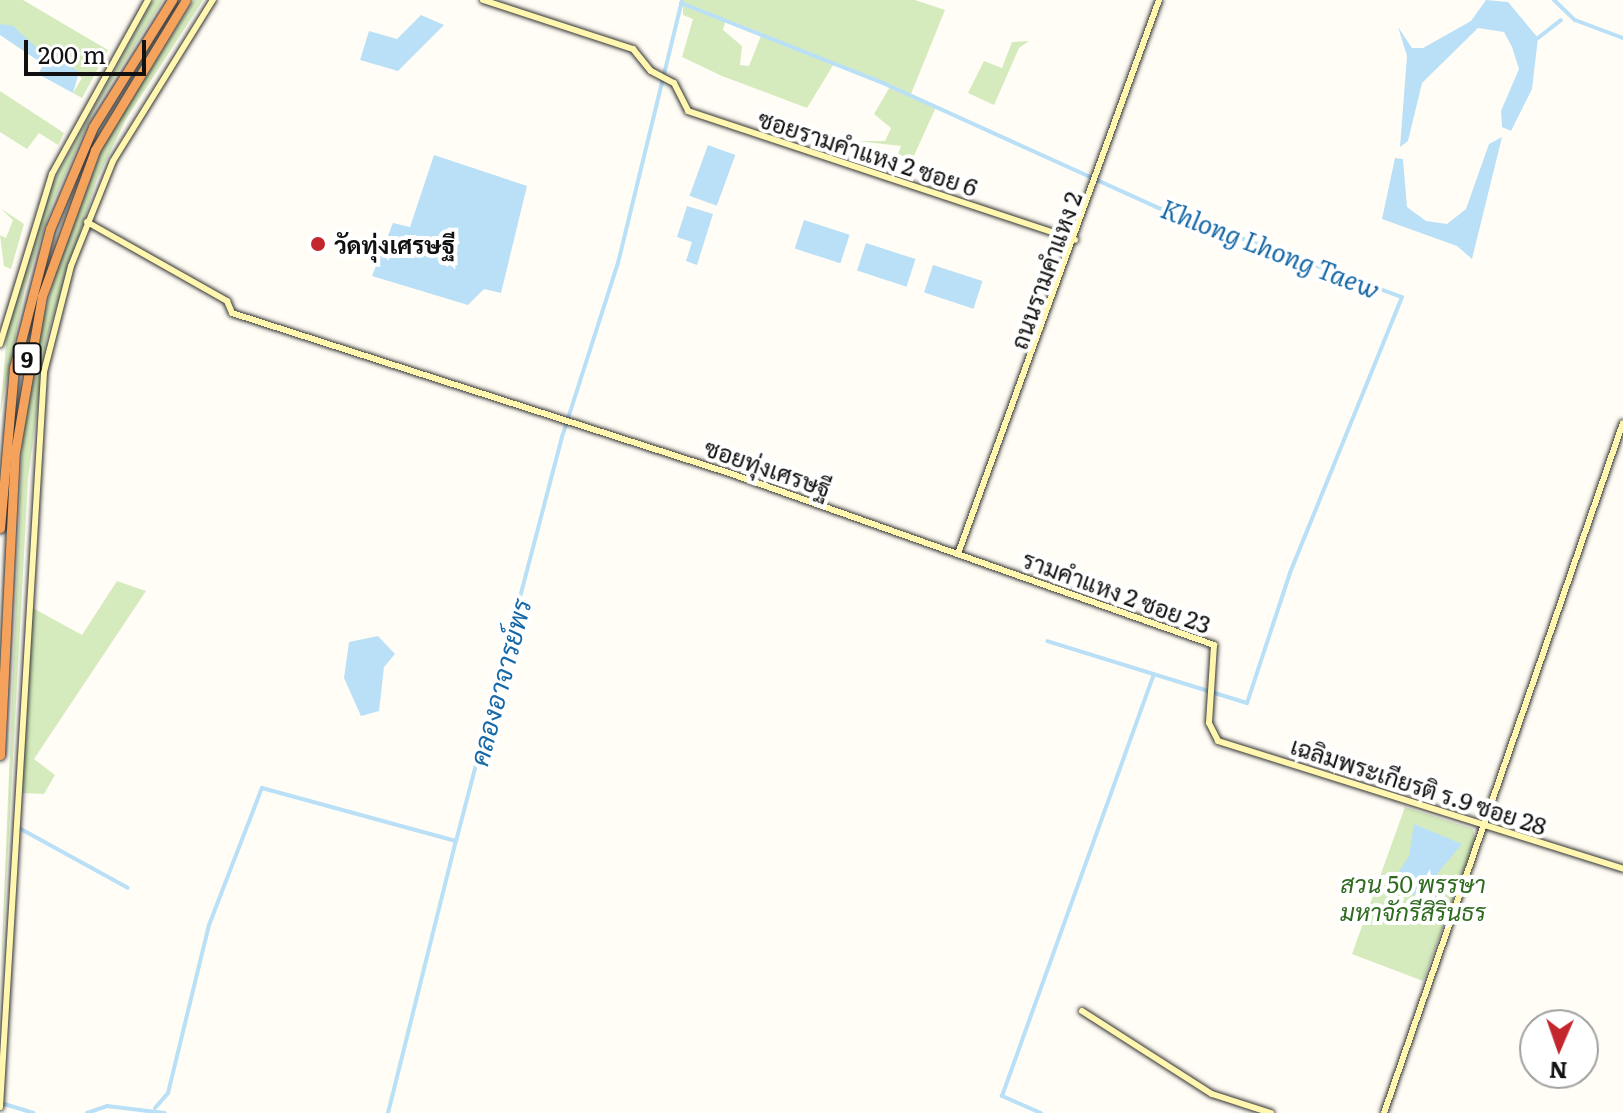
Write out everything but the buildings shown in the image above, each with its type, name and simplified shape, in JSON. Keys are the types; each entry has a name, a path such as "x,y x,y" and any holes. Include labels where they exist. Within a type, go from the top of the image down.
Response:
{"highway":[{"name":"9","path":"0,528 14,368 45,243 93,127 172,0"},
{"name":"9","path":"0,755 15,452 42,296 95,150 186,0"}],"main road":[{"path":"0,344 52,174 148,0"},
{"path":"0,1107 38,417 55,321 87,222 139,111 213,0"},
{"name":"ซอยรามคำแหง 2 ซอย 6","path":"483,0 633,49 658,74 667,78 688,111 1075,240"},
{"name":"ถนนรามคำแหง 2","path":"959,551 1098,178 1159,0"},
{"name":"ซอยทุ่งเศรษฐี","path":"87,222 227,301 232,313 567,419 959,551"},
{"path":"1384,1113 1623,423"},
{"name":"รามคำแหง 2 ซอย 23","path":"959,551 1214,645 1209,696 1210,729 1218,741"},
{"name":"เฉลิมพระเกียรติ ร.9 ซอย 28","path":"1218,741 1623,869"},
{"path":"0,1014 7,978"},
{"path":"1082,1011 1212,1094 1271,1113"}],"green space":[{"path":"0,0 23,0 108,50 82,98 73,93 82,78 47,57 34,71 46,56 0,24"},
{"path":"153,0 163,0 93,112 53,202 25,288 0,414 8,323 47,193"},
{"path":"194,0 203,0 126,119 97,179 46,340 28,479 0,1000 22,447 37,342 60,256 105,142"},
{"path":"683,0 915,0 945,10 911,94 936,107 912,160 898,154 901,146 857,141 885,141 891,128 874,114 891,85 835,62 807,108 722,76 682,57 693,19 683,15","holes":["726,19 762,33 749,66 740,65 742,46 723,30"]},
{"path":"1029,41 1019,48 994,105 968,93 984,61 1002,68 1012,42"},
{"path":"0,91 64,133 58,145 39,133 27,149 0,132"},
{"path":"0,208 24,224 11,269 4,266 0,235 6,238 13,220"},
{"path":"117,581 146,591 34,759 55,775 44,794 21,793 31,607 82,635"},
{"name":"สวน 50 พรรษา มหาจักรีสิรินธร","path":"1405,807 1473,829 1475,840 1423,981 1352,954"}],"water":[{"path":"1486,0 1508,2 1538,38 1532,89 1511,131 1502,127 1501,111 1519,69 1512,47 1504,32 1478,28 1422,83 1408,141 1400,147 1407,56 1398,27 1412,48 1423,48 1471,21"},
{"path":"421,15 444,25 398,71 360,60 369,31 397,39"},
{"path":"0,24 13,26 46,56 40,62 0,35"},
{"path":"50,54 79,72 73,93 38,74"},
{"path":"1502,137 1472,259 1457,246 1382,219 1395,158 1403,159 1407,207 1426,221 1447,224 1466,209 1489,144"},
{"path":"708,145 735,155 717,206 690,196"},
{"path":"434,155 527,186 501,293 484,289 468,305 372,276 393,223 410,227"},
{"path":"687,206 713,214 697,265 686,261 692,242 677,237"},
{"path":"804,220 850,235 840,263 795,249"},
{"path":"866,243 915,259 906,287 857,271"},
{"path":"933,265 982,281 973,309 924,293"},
{"path":"378,636 395,654 384,667 379,711 361,716 344,678 349,642"},
{"path":"1414,824 1462,844 1437,874 1436,901 1388,888 1409,856"}],"waterway":[{"name":"คลองอาจารย์พร","path":"155,1108 168,1093 209,925 262,788 456,841 563,434 618,263 682,0"},
{"path":"1554,0 1575,20 1623,38"},
{"name":"Khlong Lhong Taew","path":"681,3 883,83 1156,207 1402,297 1290,573 1247,703 1047,641"},
{"path":"1538,38 1561,20"},
{"path":"1041,1113 1002,1096 1153,676"},
{"path":"19,828 128,888"},
{"path":"388,1113 456,841"},
{"path":"1,1103 33,1113"},
{"path":"87,1113 107,1106 165,1113"}],"place":[{"name":"วัดทุ่งเศรษฐี","path":"318,244"}]}
